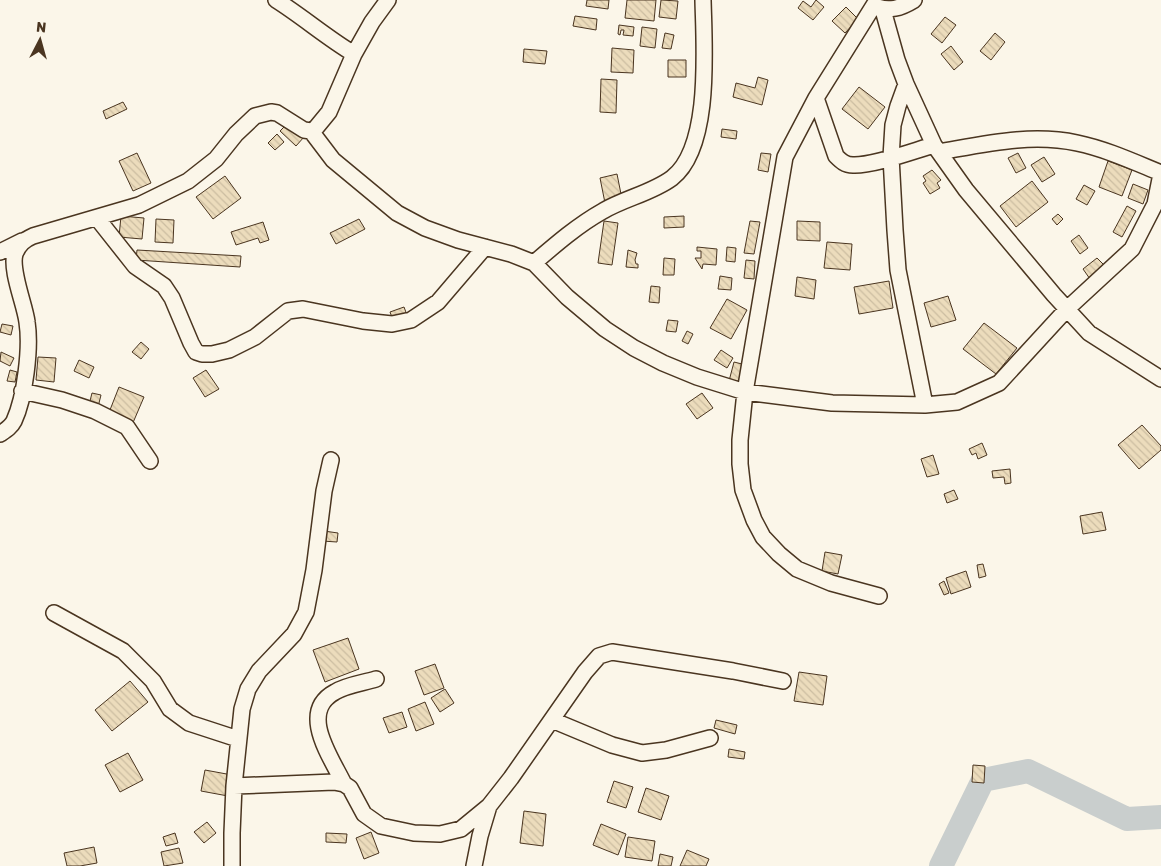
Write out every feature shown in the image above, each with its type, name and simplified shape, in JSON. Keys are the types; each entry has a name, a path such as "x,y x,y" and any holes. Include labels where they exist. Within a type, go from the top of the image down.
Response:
{"street":[{"path":"276,0 305,19 330,40 354,54"},
{"path":"0,252 33,236 139,205 188,180 216,159 236,134 255,116 264,112 278,113 304,130 311,131 321,124 329,112 354,54 372,22 388,0"},
{"path":"534,263 572,231 602,211 626,199 652,190 672,178 687,163 696,137 703,98 703,0"},
{"path":"875,5 895,9 914,0"},
{"path":"875,5 906,84 937,148 966,190 1089,333 1161,379"},
{"path":"875,5 816,98 785,157 745,392 740,440 740,464 743,490 754,520 763,537 779,554 797,569 831,583 880,596"},
{"path":"906,84 893,125 891,158 898,270 925,405"},
{"path":"311,131 333,160 397,213 425,228 458,240 511,254 534,263 567,297 605,329 634,348 697,377 745,392 832,403 925,405 957,402 999,383 1067,309 1132,248 1155,204 1158,170 1078,143 1049,139 937,148 852,166 842,162 836,156 816,98"},
{"path":"97,218 136,266 164,286 172,298 196,352 202,354 229,350 255,338 288,311 303,309 363,321 392,324 411,320 438,302 486,247"},
{"path":"0,434 14,422 26,372 28,329 15,268 15,255 22,241"},
{"path":"22,391 62,400 95,411 127,428 150,461"},
{"path":"232,866 234,786 242,709 248,689 258,671 294,634 306,612 314,570 324,490 331,460"},
{"path":"54,612 123,650 153,681 170,709 189,723 238,739"},
{"path":"234,786 334,782 344,784 350,788 364,814 381,826 414,833 440,834 460,829 489,806 511,778 585,672 599,656 612,652 783,681"},
{"path":"344,784 318,727 317,714 323,700 335,691 376,680"},
{"path":"552,720 612,745 642,753 666,750 710,738"},
{"path":"474,866 489,806"}],"building":[{"path":"587,0 609,0 608,9 586,6"},
{"path":"627,0 656,0 654,21 625,18"},
{"path":"661,0 678,1 676,19 659,17"},
{"path":"816,0 824,7 813,20 798,8 803,1 811,7"},
{"path":"846,7 858,19 845,33 832,21"},
{"path":"575,16 597,19 596,30 573,26"},
{"path":"945,17 956,25 942,43 931,34"},
{"path":"619,25 634,27 633,36 623,35 624,30 621,30 620,35 618,34"},
{"path":"642,27 657,29 655,48 640,46"},
{"path":"665,33 674,35 671,49 662,48"},
{"path":"995,33 1005,42 991,60 980,51"},
{"path":"951,46 963,62 954,70 941,54"},
{"path":"612,48 634,50 633,73 611,72"},
{"path":"524,49 547,51 545,64 523,62"},
{"path":"668,60 686,60 686,77 668,77"},
{"path":"758,77 768,80 762,105 733,97 736,83 755,88"},
{"path":"601,79 617,80 616,113 600,112"},
{"path":"859,87 885,107 868,129 842,109"},
{"path":"123,102 127,109 106,119 103,111"},
{"path":"288,123 304,137 296,146 280,131"},
{"path":"722,129 737,131 736,139 721,137"},
{"path":"277,134 284,142 275,150 268,143"},
{"path":"137,153 151,183 133,191 119,161"},
{"path":"761,153 771,154 768,172 758,170"},
{"path":"1018,153 1026,168 1016,173 1008,158"},
{"path":"1044,157 1055,174 1042,182 1031,165"},
{"path":"1108,161 1132,170 1122,196 1099,187"},
{"path":"932,170 941,180 937,183 940,188 930,194 923,183 926,181 923,176"},
{"path":"617,174 622,199 605,203 600,178"},
{"path":"225,176 241,198 213,219 196,197"},
{"path":"1032,181 1048,202 1016,227 1000,206"},
{"path":"1133,184 1148,190 1143,204 1128,198"},
{"path":"1084,185 1095,191 1087,205 1076,199"},
{"path":"1127,206 1136,211 1122,237 1113,232"},
{"path":"1058,214 1063,219 1057,225 1052,219"},
{"path":"121,216 144,218 142,239 119,237"},
{"path":"684,216 684,227 664,228 664,217"},
{"path":"156,219 174,220 173,243 155,242"},
{"path":"359,219 365,229 336,244 330,233"},
{"path":"604,221 618,223 612,265 598,263"},
{"path":"750,221 760,222 754,254 744,253"},
{"path":"797,221 820,222 820,241 797,240"},
{"path":"263,222 269,240 260,243 258,238 236,245 231,232"},
{"path":"1079,235 1088,248 1080,254 1071,241"},
{"path":"827,242 852,244 850,270 824,268"},
{"path":"697,247 717,249 716,265 703,264 702,269 695,258 701,258 701,251 697,251"},
{"path":"727,247 736,248 735,262 726,261"},
{"path":"137,250 241,256 240,267 136,260"},
{"path":"628,250 637,253 635,260 638,268 626,267"},
{"path":"664,258 675,259 674,275 663,275"},
{"path":"1097,258 1105,266 1090,279 1083,269"},
{"path":"746,260 755,261 754,279 744,278"},
{"path":"720,276 732,278 731,290 718,289"},
{"path":"797,277 816,280 814,299 795,296"},
{"path":"889,281 893,308 859,314 854,287"},
{"path":"651,286 660,287 659,303 649,302"},
{"path":"948,296 956,320 931,327 924,303"},
{"path":"727,299 747,310 731,339 710,328"},
{"path":"404,307 407,315 393,320 390,312"},
{"path":"668,320 678,321 676,332 666,331"},
{"path":"984,323 1017,348 996,374 963,349"},
{"path":"2,324 13,326 11,335 0,332"},
{"path":"687,331 693,334 688,344 682,341"},
{"path":"141,342 149,349 141,359 132,352"},
{"path":"721,350 733,358 727,368 714,360"},
{"path":"1,352 14,358 10,366 0,361"},
{"path":"38,357 56,358 54,382 36,380"},
{"path":"79,360 94,367 89,378 74,371"},
{"path":"734,362 746,365 741,384 729,381"},
{"path":"10,370 17,372 15,382 7,381"},
{"path":"206,370 219,389 205,397 193,378"},
{"path":"119,387 144,397 132,425 108,415"},
{"path":"92,393 101,395 98,407 89,405"},
{"path":"702,393 713,408 697,419 686,404"},
{"path":"1142,425 1161,446 1161,450 1139,469 1118,445"},
{"path":"982,443 987,455 978,459 976,453 972,455 969,449"},
{"path":"933,455 939,474 927,477 921,459"},
{"path":"1010,469 1011,483 1005,484 1004,477 993,478 992,471"},
{"path":"954,490 958,499 947,503 944,494"},
{"path":"1102,512 1106,530 1083,534 1080,516"},
{"path":"324,531 338,533 337,542 322,541"},
{"path":"825,552 842,555 838,574 822,571"},
{"path":"983,564 986,576 979,578 977,565"},
{"path":"966,571 971,587 951,594 946,578"},
{"path":"944,581 949,593 944,595 939,584"},
{"path":"348,638 359,669 325,682 313,650"},
{"path":"435,664 444,688 424,695 415,671"},
{"path":"799,672 827,676 823,705 794,701"},
{"path":"130,681 148,702 112,731 95,710"},
{"path":"445,689 454,703 440,712 431,698"},
{"path":"425,702 434,724 416,731 408,709"},
{"path":"402,712 407,727 389,733 383,718"},
{"path":"716,720 737,725 735,734 714,728"},
{"path":"729,749 745,752 744,759 728,757"},
{"path":"128,753 143,780 120,792 105,765"},
{"path":"973,765 985,766 984,783 972,782"},
{"path":"205,770 232,775 228,796 201,791"},
{"path":"614,781 633,787 626,808 607,802"},
{"path":"646,788 669,796 661,820 638,812"},
{"path":"524,811 546,814 543,846 520,843"},
{"path":"207,822 216,833 204,843 194,832"},
{"path":"601,824 626,834 618,855 593,845"},
{"path":"371,832 379,853 364,859 356,838"},
{"path":"175,833 178,843 166,846 163,837"},
{"path":"326,833 347,834 346,843 326,842"},
{"path":"628,837 655,841 652,861 625,857"},
{"path":"94,847 97,863 67,866 64,853"},
{"path":"179,848 183,863 164,866 161,852"},
{"path":"687,850 709,859 706,866 680,866"},
{"path":"660,854 673,857 671,866 658,866"}],"waterway":[{"path":"941,866 983,780 1028,771 1127,819 1161,817"}]}
